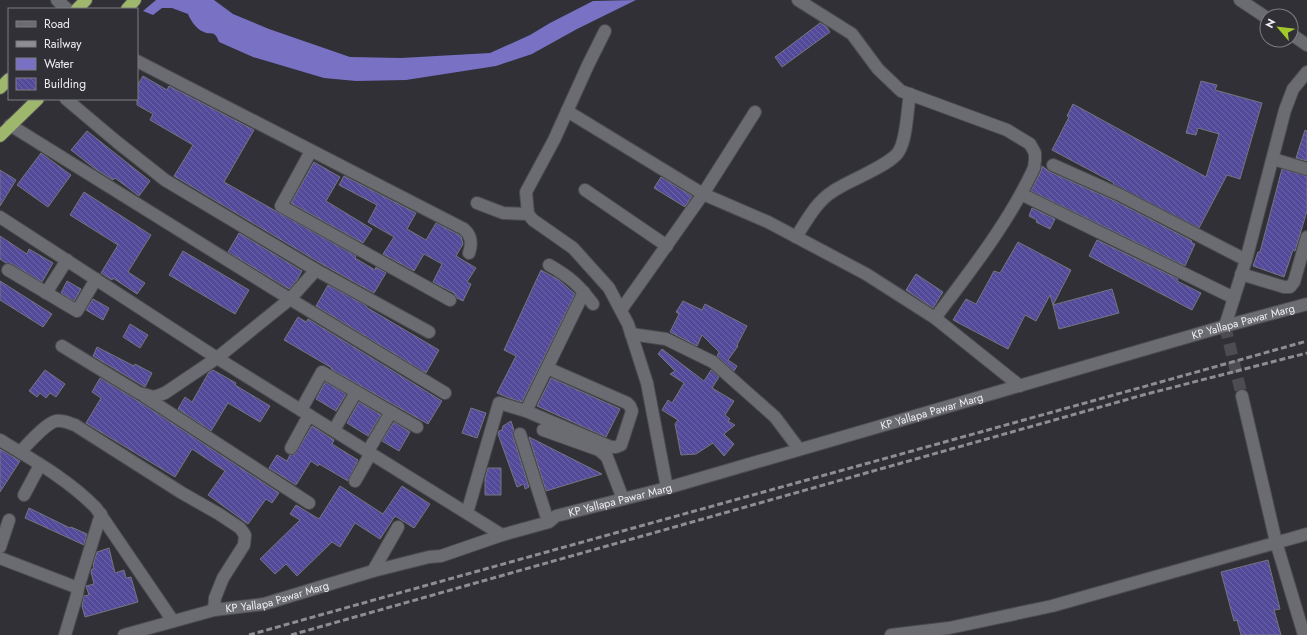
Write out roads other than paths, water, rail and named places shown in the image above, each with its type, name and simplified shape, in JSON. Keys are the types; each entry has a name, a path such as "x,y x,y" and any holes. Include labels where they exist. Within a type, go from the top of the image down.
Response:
{"highway":[{"path":"78,8 86,0"},
{"path":"128,8 135,0"},
{"path":"0,88 8,80"},
{"path":"0,136 37,100"}],"street":[{"path":"57,0 66,8"},
{"path":"798,0 852,34 878,69 900,91 1007,130 1030,144 1035,153 1036,160 1034,168 1011,211 979,260 935,318"},
{"path":"1240,0 1259,13"},
{"path":"605,31 554,140 526,192 528,214 533,220 573,248 609,288 621,310 628,324 647,383 667,488"},
{"path":"138,61 464,229 471,237 469,253"},
{"path":"1225,326 1246,260 1285,110 1294,89 1307,72"},
{"path":"796,237 816,206 830,192 890,160 899,152 904,137 910,94"},
{"path":"67,100 165,180 316,270 429,332"},
{"path":"567,111 703,194 768,222 866,274 935,318 1020,386"},
{"path":"621,310 703,194 755,112"},
{"path":"10,125 290,299 445,393"},
{"path":"312,151 281,206 450,300"},
{"path":"1273,159 1307,169"},
{"path":"1053,165 1118,194 1246,260"},
{"path":"585,190 666,246"},
{"path":"1021,194 1234,298"},
{"path":"477,203 504,213 528,214"},
{"path":"0,217 217,358 499,533"},
{"path":"1241,274 1284,287 1290,287 1294,282 1307,237"},
{"path":"46,292 67,260"},
{"path":"549,265 577,283 594,304"},
{"path":"8,270 77,311 96,279"},
{"path":"139,393 154,397 165,393 217,358 290,299 316,270"},
{"path":"526,411 584,292"},
{"name":"KP Yallapa Pawar Marg","path":"124,635 214,610 264,604 373,571 429,557 441,556 499,533 549,522 551,516 667,488 1225,326 1307,304"},
{"path":"631,334 666,339 713,362 775,417 799,450"},
{"path":"62,346 139,393 309,503"},
{"path":"467,512 499,403 526,411 611,447 621,445 632,411 630,406 627,403 547,368"},
{"path":"291,448 322,372 417,427"},
{"path":"334,430 356,392"},
{"path":"1242,396 1276,542 1304,635"},
{"path":"355,481 391,412"},
{"path":"20,452 46,427 55,421 65,421 75,425 240,528 245,535 244,545 222,578 215,598 214,610"},
{"path":"543,430 599,450 607,457 623,499"},
{"path":"520,434 551,516"},
{"path":"0,440 83,494 101,514 173,621"},
{"path":"24,495 40,465"},
{"path":"65,635 101,514"},
{"path":"0,547 9,520"},
{"path":"373,571 398,527"},
{"path":"891,635 949,628 1052,606 1307,534"},
{"path":"0,558 78,588"}],"water":[{"path":"156,0 214,0 233,14 269,29 350,57 401,58 490,53 530,35 593,1 636,0 577,29 532,54 496,66 406,80 356,81 324,78 253,57 219,42 214,34 201,31 196,27 188,14 172,8 162,8 153,15 143,11"}],"tunnel":[{"path":"1225,326 1242,396"}],"railway":[{"path":"249,635 1307,341"},
{"path":"291,635 1143,395 1307,353"}]}
